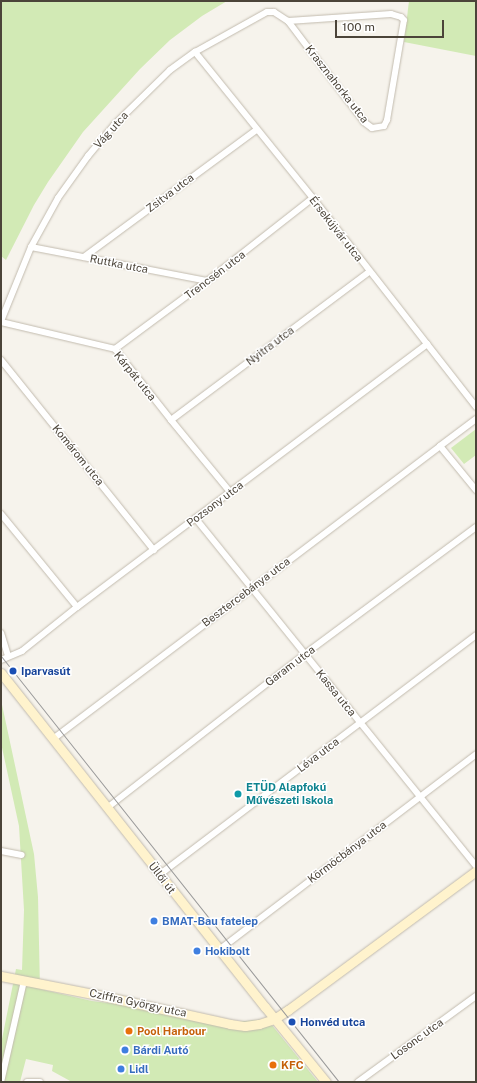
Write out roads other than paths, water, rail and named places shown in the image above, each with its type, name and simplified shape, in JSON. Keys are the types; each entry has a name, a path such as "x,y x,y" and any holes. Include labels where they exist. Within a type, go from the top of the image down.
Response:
{"street":[{"name":"Vág utca","path":"1,321 31,247 58,198 88,156 114,125 170,70 195,52 267,12 274,12 288,21"},
{"name":"Krasznahorka utca","path":"391,14 401,16 404,20 387,120 384,126 372,128 364,122 288,21 391,14"},
{"name":"Érsekújvár utca","path":"195,52 256,130 313,198 369,272 476,407"},
{"name":"Zsitva utca","path":"84,257 256,130"},
{"name":"Trencsén utca","path":"115,349 207,281 313,198"},
{"name":"Ruttka utca","path":"31,247 207,281"},
{"name":"Nyitra utca","path":"171,420 369,272"},
{"name":"Kárpát utca","path":"1,321 115,349 231,493"},
{"name":"Pozsony utca","path":"1,660 22,651 77,607 231,493 427,344"},
{"name":"Komárom utca","path":"1,360 154,550"},
{"name":"Besztercebánya utca","path":"53,739 476,419"},
{"path":"440,446 476,490"},
{"path":"1,514 77,607"},
{"name":"Kassa utca","path":"196,519 476,866"},
{"name":"Garam utca","path":"106,808 305,654 476,527"},
{"path":"1,633 8,656"},
{"name":"Léva utca","path":"159,875 476,635"},
{"name":"Üllői út","path":"1,673 159,875 326,1082"},
{"name":"Körmöcbánya utca","path":"219,950 476,754"},
{"path":"1,851 22,855"},
{"path":"274,1019 476,871"},
{"name":"Cziffra György utca","path":"1,976 239,1025 252,1025 274,1019"},
{"path":"1,1082 24,981"},
{"name":"Losonc utca","path":"358,1082 476,996"},
{"path":"27,1081 40,1082"}],"tram line":[{"path":"1,656 339,1082"}],"place":[{"name":"Iparvasút","path":"13,671"},
{"name":"ETÜD Alapfokú Művészeti Iskola","path":"238,794"},
{"name":"BMAT-Bau fatelep","path":"154,921"},
{"name":"Hokibolt","path":"197,951"},
{"name":"Honvéd utca","path":"292,1022"},
{"name":"Pool Harbour","path":"129,1031"},
{"name":"Bárdi Autó","path":"125,1050"},
{"name":"KFC","path":"273,1065"},
{"name":"Lidl","path":"121,1069"}]}
